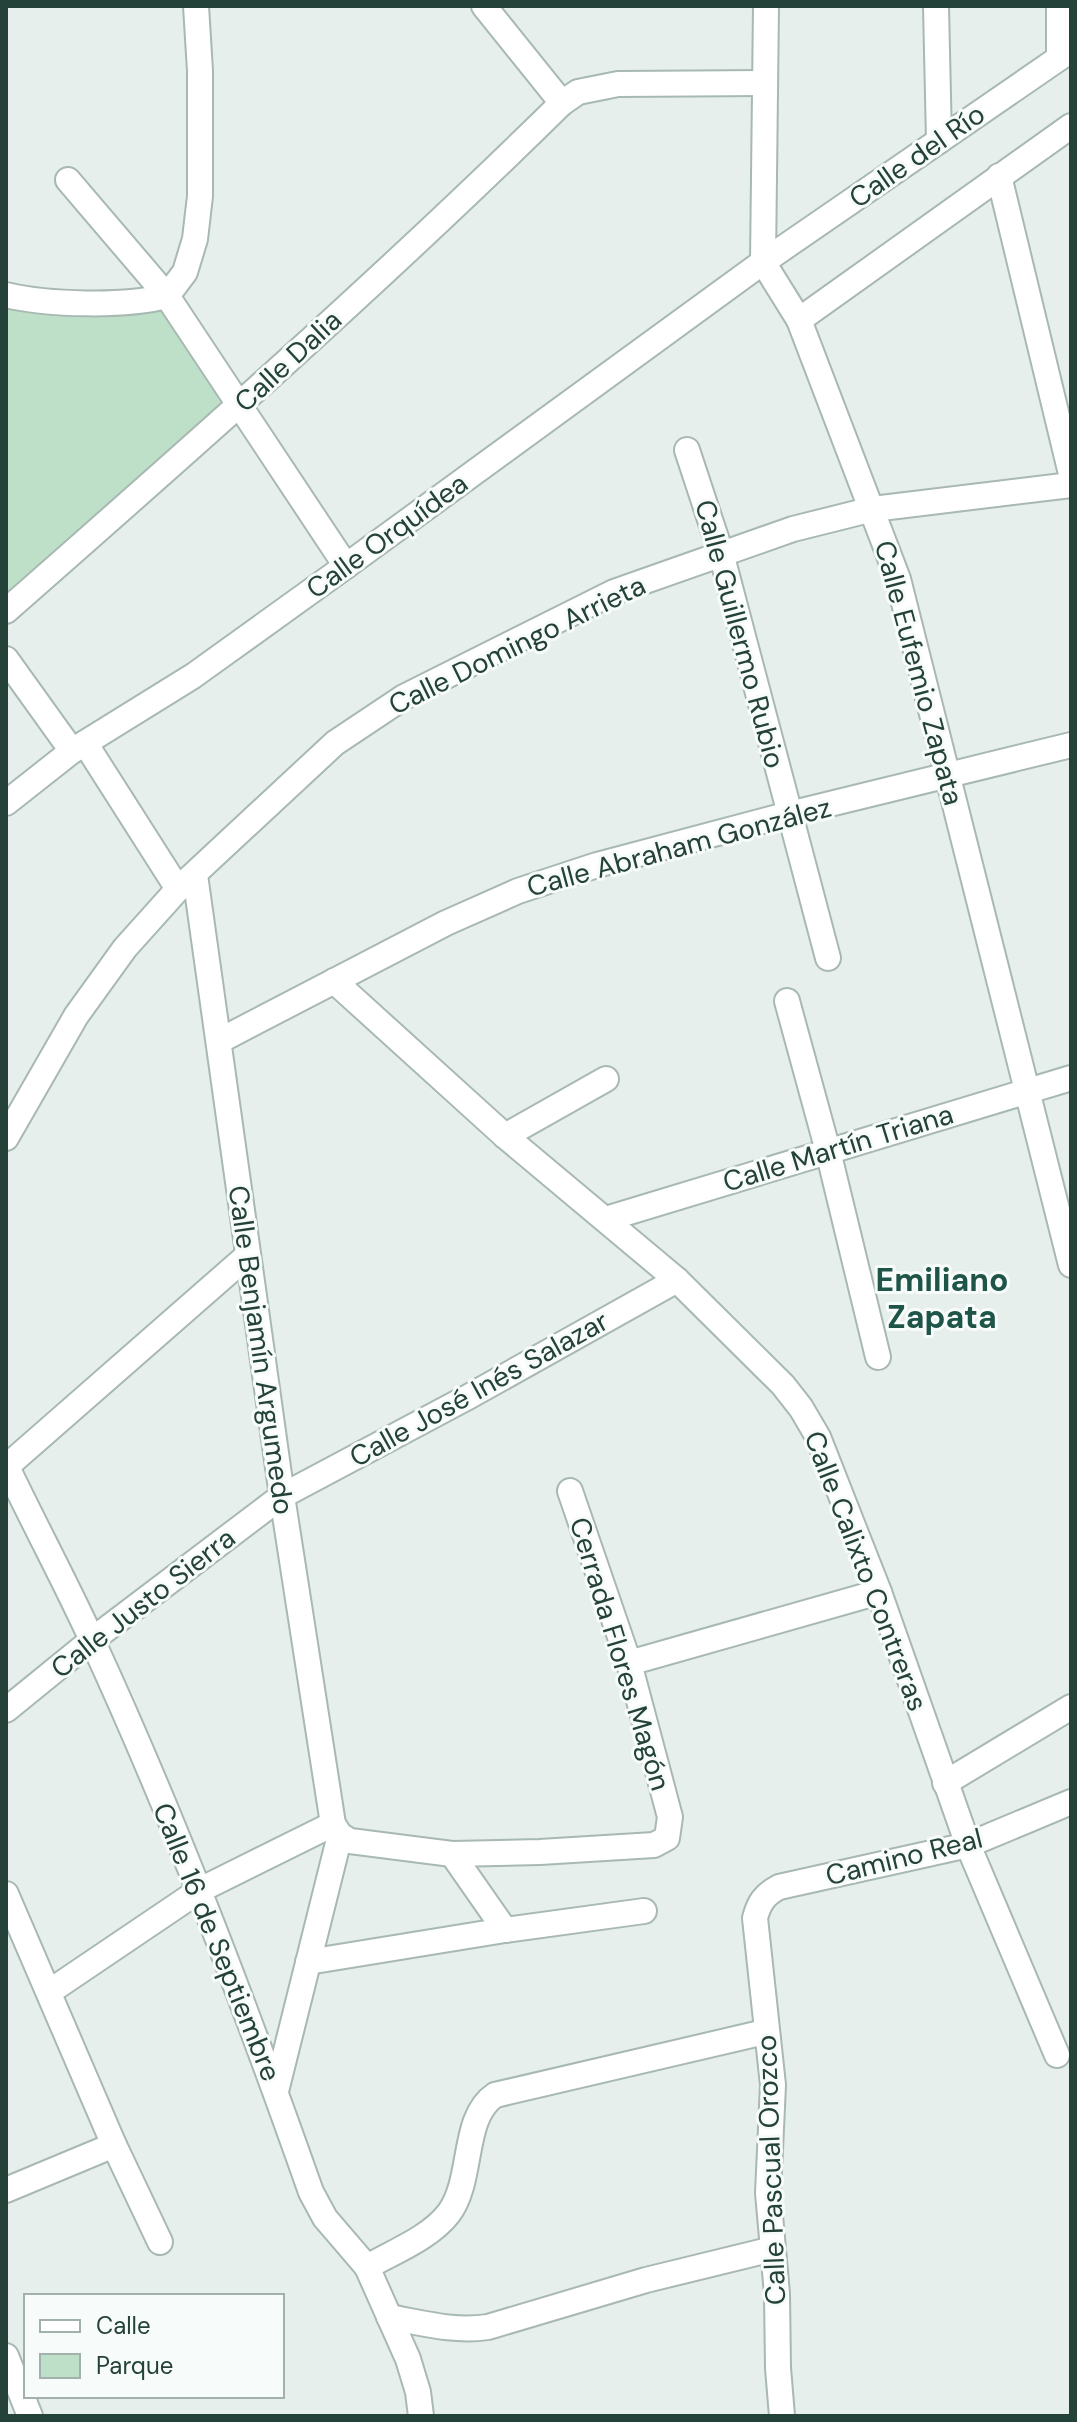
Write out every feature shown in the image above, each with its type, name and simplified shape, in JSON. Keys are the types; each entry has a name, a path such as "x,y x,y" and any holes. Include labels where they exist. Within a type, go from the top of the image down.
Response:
{"street":[{"path":"6,295 97,303 146,301 167,296 185,272 195,239 200,196 200,71 196,6"},
{"path":"484,6 562,103"},
{"path":"765,266 766,6"},
{"path":"936,6 939,141"},
{"path":"1059,6 1065,54"},
{"name":"Calle del Río","path":"765,266 1065,54"},
{"name":"Calle Dalia","path":"6,611 240,406 486,178 562,103 578,92 608,85 765,83"},
{"path":"795,313 1071,126"},
{"path":"999,176 1063,416 1071,474"},
{"path":"68,180 167,296 346,566"},
{"name":"Calle Eufemio Zapata","path":"765,266 795,313 873,509 914,635 1071,1265"},
{"name":"Calle Orquídea","path":"6,803 193,676 765,266"},
{"name":"Calle Guillermo Rubio","path":"687,450 721,553 828,958"},
{"name":"Calle Domingo Arrieta","path":"6,1138 76,1016 125,948 186,882 278,794 335,743 404,697 614,592 793,529 873,509 1071,485"},
{"path":"6,659 112,784 186,882"},
{"name":"Calle Abraham González","path":"219,1041 446,923 518,891 597,865 789,814 1071,745"},
{"name":"Calle Benjamín Argumedo","path":"186,882 219,1041 282,1496 336,1829"},
{"name":"Calle Calixto Contreras","path":"334,981 505,1136 677,1280 783,1385 801,1408 818,1437 879,1592 968,1845 1057,2055"},
{"path":"787,1001 828,1151 878,1357"},
{"name":"Calle Martín Triana","path":"606,1219 1071,1078"},
{"path":"505,1136 606,1079"},
{"path":"6,1466 247,1256"},
{"name":"Calle José Inés Salazar","path":"282,1496 677,1280"},
{"name":"Calle 16 de Septiembre","path":"6,1466 92,1640 200,1890 311,2192 325,2218 367,2267 408,2359 418,2392 421,2416"},
{"name":"Cerrada Flores Magón","path":"452,1854 654,1845 667,1838 670,1817 629,1663 570,1491"},
{"name":"Calle Justo Sierra","path":"6,1710 92,1640 282,1496"},
{"path":"629,1663 879,1592"},
{"path":"945,1783 1071,1707"},
{"name":"Camino Real","path":"779,1887 968,1845 1071,1802"},
{"path":"336,1829 366,1845 452,1854 505,1930"},
{"path":"49,1992 200,1890 336,1829"},
{"path":"276,2091 336,1829"},
{"name":"Calle Pascual Orozco","path":"779,1887 767,1893 759,1904 755,1918 773,2085 768,2193 782,2416"},
{"path":"6,1894 114,2145 160,2242"},
{"path":"308,1962 644,1911"},
{"path":"367,2267 432,2229 449,2212 468,2165 476,2117 481,2107 495,2095 765,2032"},
{"path":"6,2190 114,2145"},
{"path":"389,2317 442,2328 466,2330 488,2327 646,2280 773,2249"},
{"path":"6,2356 30,2416"}],"green space":[{"path":"6,302 161,304 231,405 6,602"}],"district":[{"name":"Emiliano Zapata","path":"942,1298"}]}
